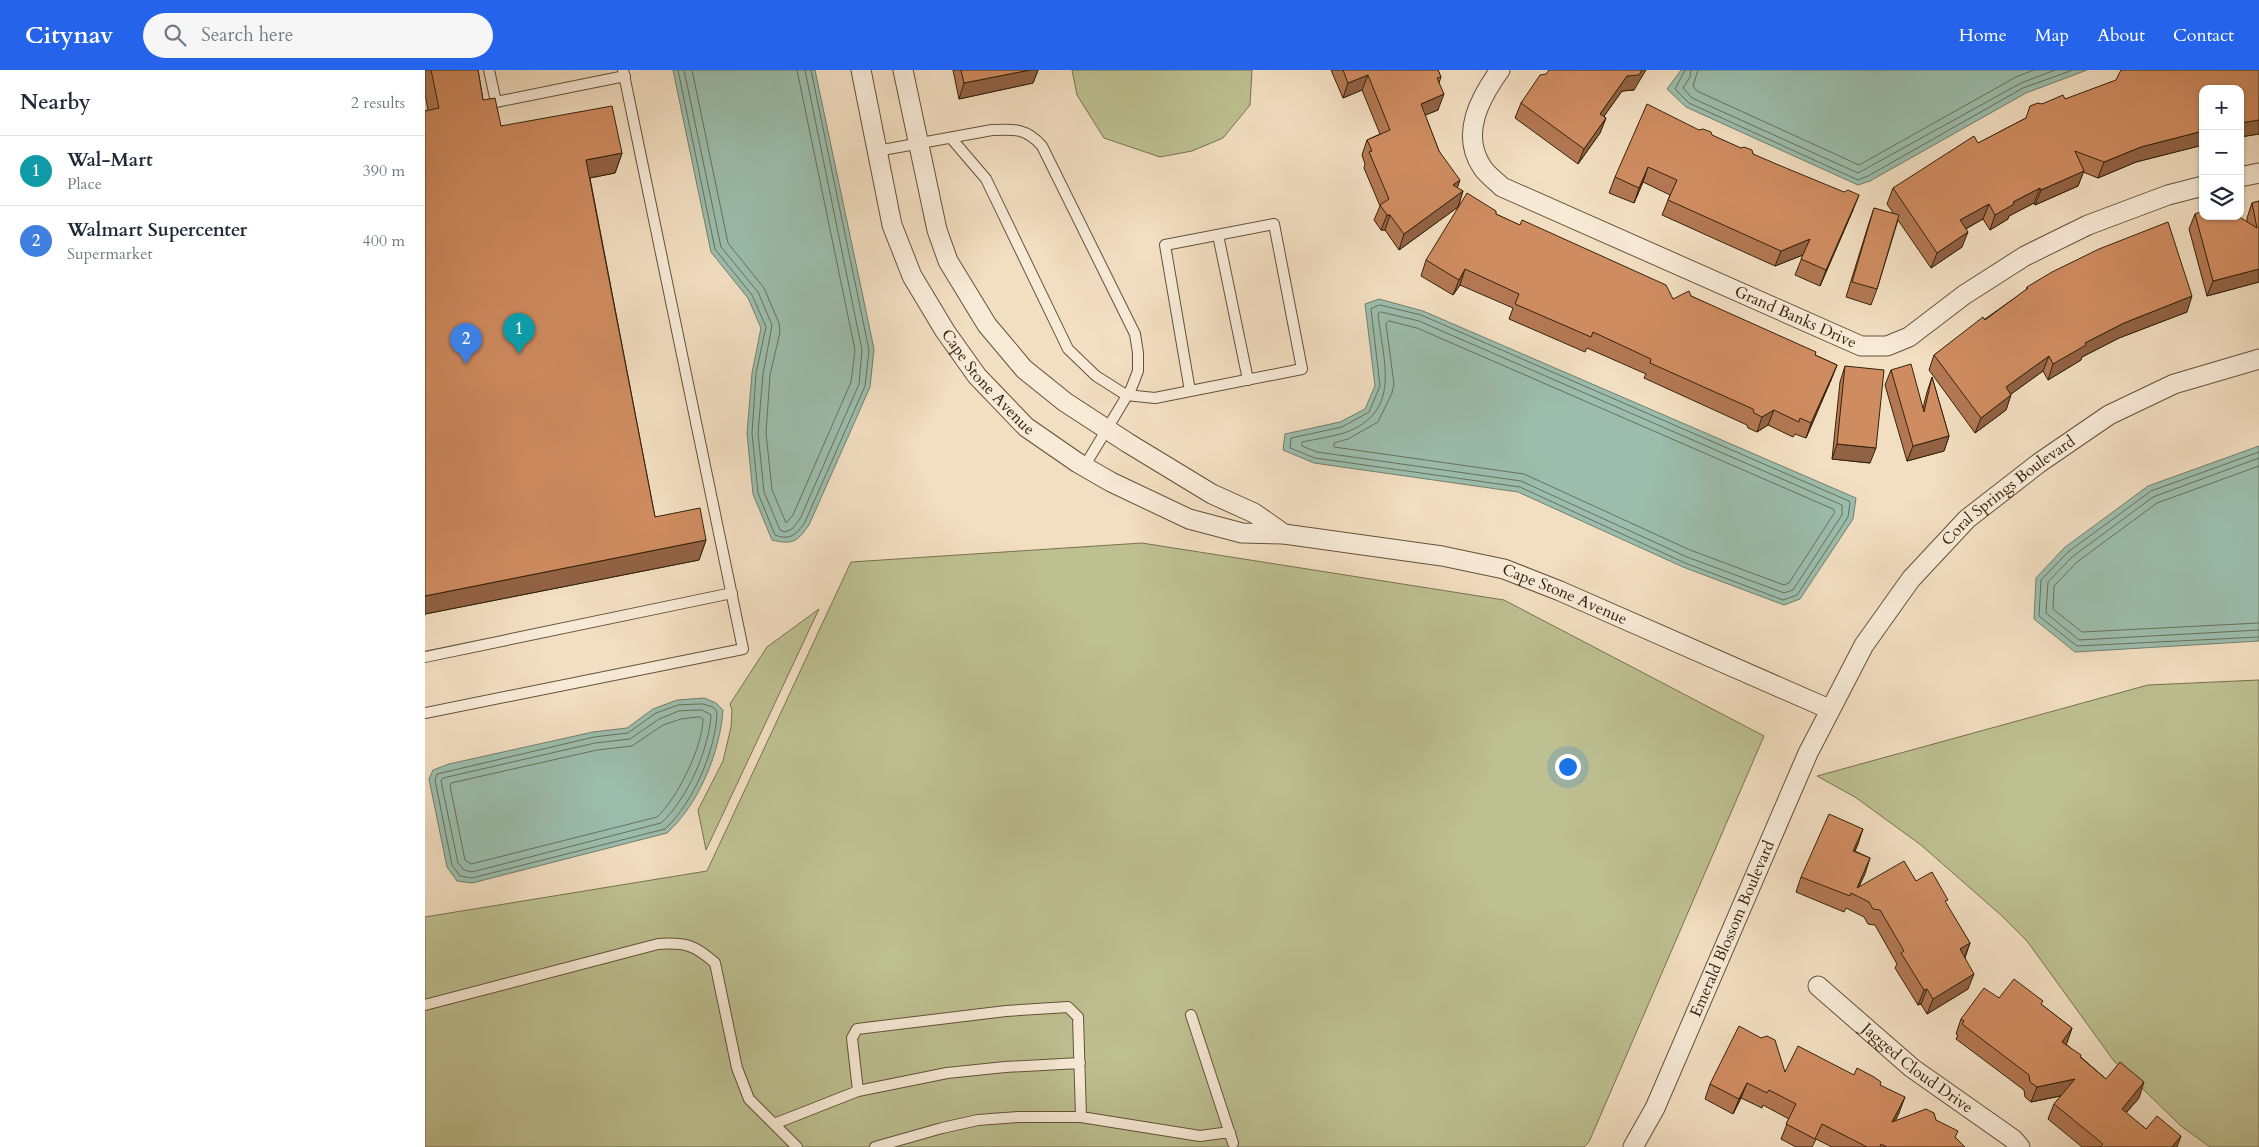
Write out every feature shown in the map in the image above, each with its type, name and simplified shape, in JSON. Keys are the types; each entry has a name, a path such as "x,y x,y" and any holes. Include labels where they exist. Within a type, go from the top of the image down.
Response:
{"street":[{"name":"Cape Stone Avenue","path":"861,70 891,225 913,276 945,331 977,376 1026,427 1084,467 1189,519 1242,533 1284,534 1442,556 1504,569 1560,591 1829,709"},
{"name":"Cape Stone Avenue","path":"903,70 937,230 948,261 987,325 1024,369 1065,402 1213,494 1254,513 1284,534"},
{"name":"Grand Banks Drive","path":"1500,70 1484,92 1474,118 1473,143 1482,167 1502,187 1861,346 1887,346 1909,337 1964,295 2025,256 2088,225 2168,195 2199,187"},
{"path":"2244,176 2259,173"},
{"name":"Coral Springs Boulevard","path":"1829,709 1864,645 1911,579 1967,518 2039,463 2109,415 2174,384 2259,359"},
{"name":"Emerald Blossom Boulevard","path":"1633,1147 1655,1108 1807,753 1829,709"},
{"name":"Jagged Cloud Drive","path":"1818,986 1912,1068 2013,1139 2019,1147"}],"lane":[{"path":"425,713 743,649 624,73 496,102 489,70"},
{"path":"877,151 992,130 1010,129 1028,134 1042,146 1135,334 1138,352 1137,371 1127,396 1084,467"},
{"path":"951,138 986,179 1068,349 1096,376 1127,396 1155,398 1301,369 1274,224 1165,245 1189,391"},
{"path":"1218,235 1248,380"},
{"path":"425,657 732,593"},
{"path":"425,1006 658,944 680,943 702,952 715,963 737,1068 749,1099 797,1147"},
{"path":"858,1091 852,1038 857,1029 1006,1011 1069,1007 1078,1017 1081,1117"},
{"path":"1191,1015 1233,1146"},
{"path":"774,1124 858,1091 947,1073 1005,1067 1080,1063"},
{"path":"875,1147 978,1120 1019,1117 1081,1117 1200,1136 1230,1132"}],"green space":[{"path":"1072,70 1252,70 1250,105 1223,138 1192,151 1160,157 1104,138 1077,95"},
{"path":"1142,543 1504,600 1764,736 1589,1142 1584,1147 425,1147 425,917 707,871 851,562"},
{"path":"819,609 706,850 698,810 723,761 731,727 732,710 730,704 767,647"},
{"path":"2259,680 2259,1147 2210,1147 2181,1126 2114,1061 2027,941 2002,916 1921,845 1855,797 1817,776 2148,685"}],"water":[{"path":"673,70 815,70 874,349 870,387 809,525 798,539 794,541 772,540 753,494 747,433 752,373 761,328 748,298 711,252"},
{"path":"1681,70 2087,70 2026,93 1870,181 1858,185 1686,107 1667,89"},
{"path":"1379,299 1423,311 1856,498 1853,519 1800,599 1784,605 1683,567 1518,492 1314,463 1283,450 1285,434 1340,422 1365,409 1375,386 1365,304"},
{"path":"2259,446 2259,641 2075,652 2034,619 2036,578 2064,548 2148,486"},
{"path":"704,698 716,703 723,710 717,743 706,776 698,792 689,807 667,833 472,883 457,881 447,867 429,779 433,770 449,764 593,732 627,728 653,709 677,700"}],"building":[{"path":"431,70 478,70 483,100 495,98 501,126 612,106 622,153 586,160 655,517 700,508 706,540 425,596 425,111 439,108"},
{"path":"961,70 1030,70 964,83"},
{"path":"1343,70 1438,70 1441,77 1437,78 1444,94 1421,104 1439,151 1460,180 1453,185 1463,191 1404,234 1380,205 1389,199 1369,152 1372,151 1367,140 1390,130 1368,75 1348,83"},
{"path":"1549,70 1642,70 1639,75 1627,76 1600,114 1606,118 1584,149 1521,103 1540,75 1546,74"},
{"path":"2121,70 2259,70 2259,120 2244,122 2244,85 2199,85 2199,132 2141,147 2104,162 2075,151 2084,171 2041,190 2040,188 2013,202 2014,204 1995,215 1989,204 1960,220 1968,232 1937,253 1893,188 1974,136 1978,143 2026,118 2030,106 2038,103 2042,104 2063,95 2065,99 2116,80"},
{"path":"1647,104 1699,130 1703,129 1711,132 1712,135 1741,148 1744,147 1752,150 1753,154 1844,192 1848,190 1859,195 1826,270 1801,259 1810,239 1781,251 1668,200 1677,180 1648,167 1639,188 1615,177"},
{"path":"1467,193 1496,211 1496,214 1520,225 1522,220 1666,285 1673,299 1689,291 1691,296 1816,352 1815,355 1837,365 1811,423 1800,418 1799,422 1774,410 1762,417 1754,413 1753,409 1650,363 1651,359 1593,332 1591,337 1515,304 1519,294 1465,269 1459,280 1426,260"},
{"path":"2259,201 2259,269 2213,281 2195,214 2199,212 2199,220 2244,220 2257,228 2252,203"},
{"path":"1874,208 1899,215 1877,289 1852,282"},
{"path":"2168,222 2192,296 2124,323 2085,343 2086,345 2053,364 2049,356 2006,387 2011,395 1981,418 1934,355 1983,317 1985,320 2027,287 2052,272 2099,249"},
{"path":"1911,364 1924,412 1932,377 1949,436 1913,446 1891,370"},
{"path":"1845,366 1884,370 1876,448 1837,444"},
{"path":"1829,814 1863,829 1853,851 1870,858 1857,888 1904,861 1916,881 1932,872 1948,900 1945,901 1970,943 1960,949 1974,974 1933,999 1927,989 1924,990 1901,953 1904,951 1880,910 1873,909 1869,902 1851,893 1850,896 1801,877"},
{"path":"2014,979 2043,1001 2041,1004 2072,1028 2062,1042 2081,1055 2080,1057 2106,1079 2120,1062 2144,1082 2122,1109 2146,1129 2157,1116 2181,1136 2172,1147 2100,1147 2103,1144 2054,1104 2075,1079 2037,1087 2030,1082 2029,1075 1962,1024 1964,1021 1961,1019 1984,988 1999,998"},
{"path":"1739,1026 1761,1038 1767,1036 1775,1040 1785,1072 1798,1046 1854,1075 1857,1068 1881,1082 1880,1085 1905,1097 1892,1122 1926,1109 1934,1113 1936,1120 1958,1131 1955,1137 1965,1147 1887,1147 1881,1144 1880,1147 1867,1147 1822,1124 1815,1139 1786,1124 1796,1104 1769,1090 1767,1093 1747,1083 1739,1099 1710,1084"}],"place":[{"name":"Wal-Mart","path":"519,354"},
{"name":"Walmart Supercenter","path":"466,364"}]}
